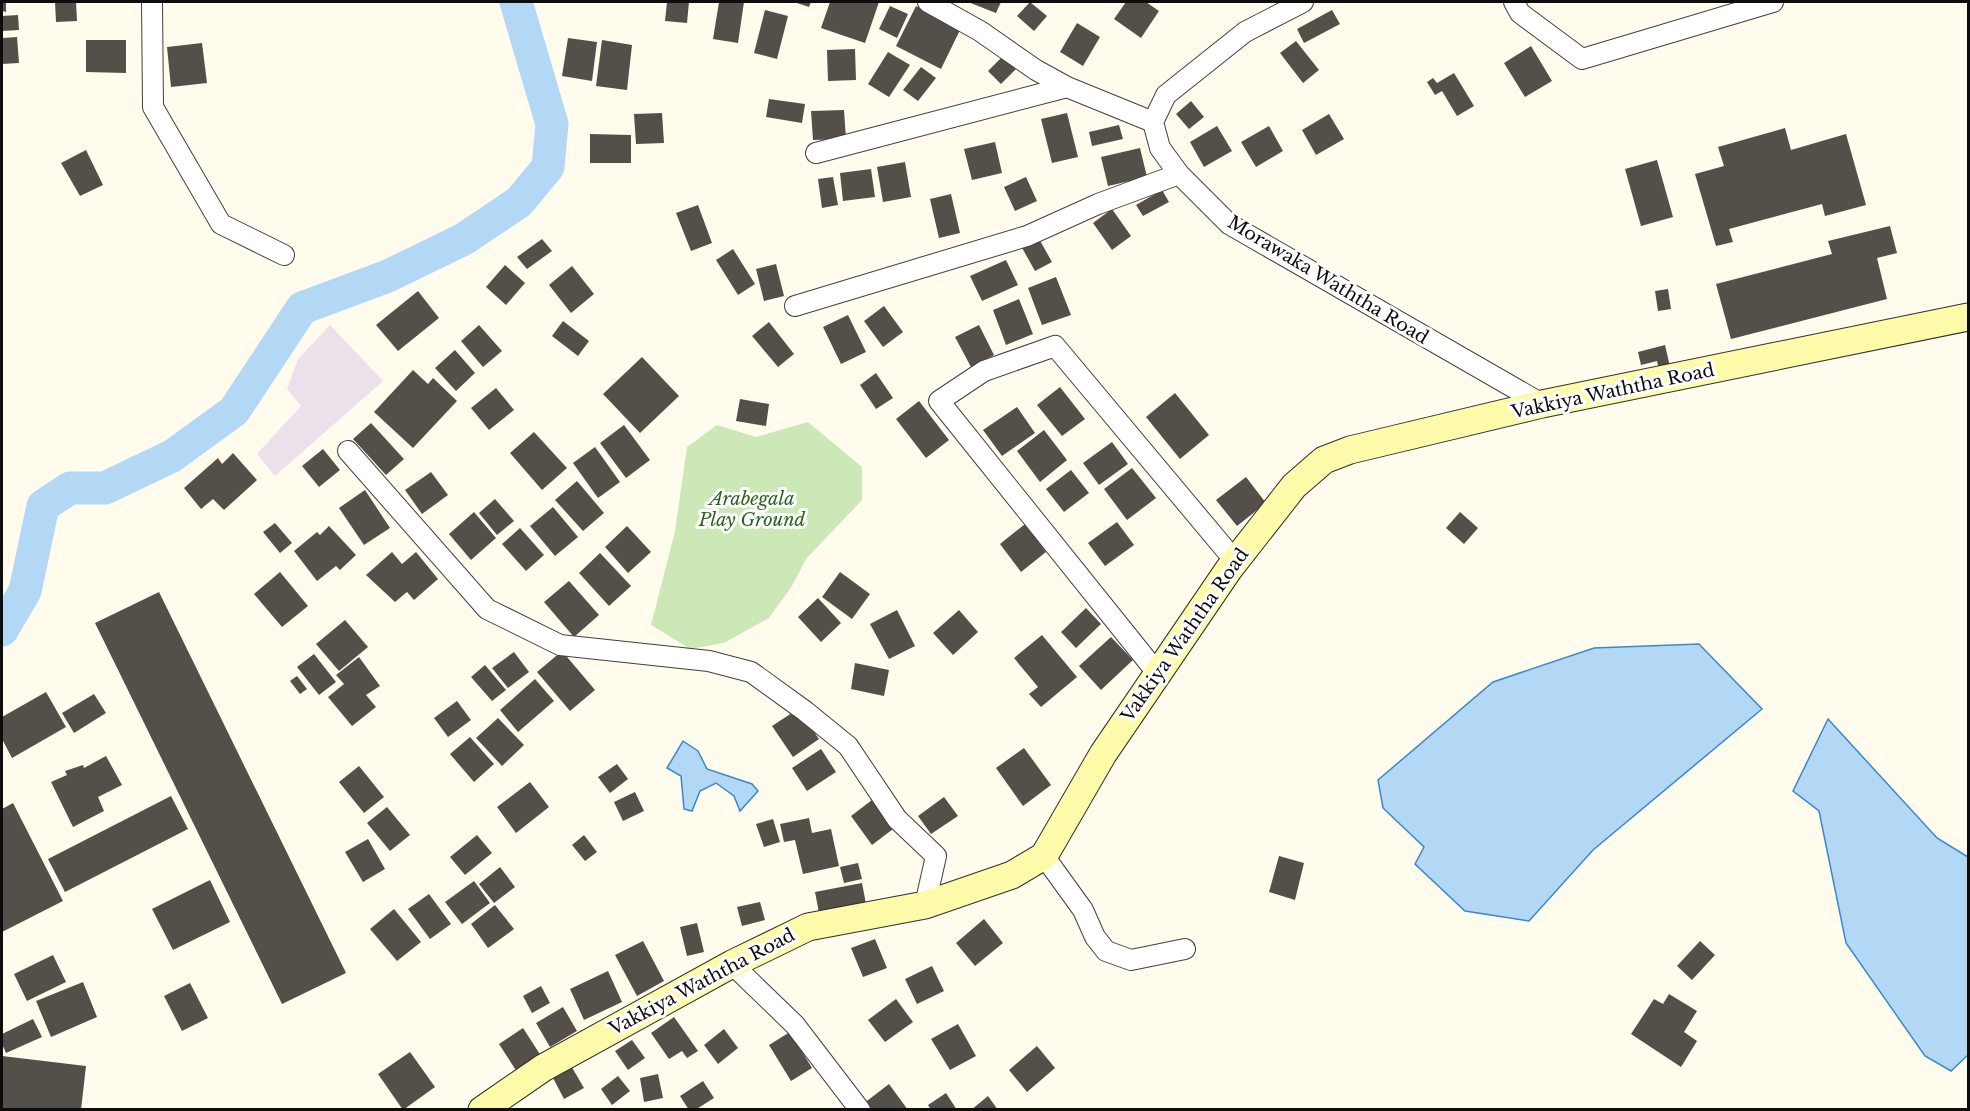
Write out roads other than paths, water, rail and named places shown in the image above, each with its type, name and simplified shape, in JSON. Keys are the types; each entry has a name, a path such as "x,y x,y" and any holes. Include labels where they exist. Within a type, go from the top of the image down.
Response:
{"street":[{"path":"152,2 153,107 221,224 284,255"},
{"path":"928,2 980,31 1036,70 1068,87 1153,122 1166,95 1245,32 1294,3"},
{"path":"1514,2 1520,13 1582,59 1773,2"},
{"path":"816,153 1068,87"},
{"name":"Morawaka Waththa Road","path":"1153,122 1160,148 1179,174 1229,224 1542,404"},
{"path":"795,306 1027,236 1098,204 1179,174"},
{"name":"Vakkiya Waththa Road","path":"482,1110 543,1068 732,963 808,927 925,905 1012,876 1044,856 1103,754 1235,561 1294,486 1324,460 1350,450 1542,404 1968,317"},
{"path":"1158,674 939,401 984,371 1055,346 1235,561"},
{"path":"348,451 487,609 560,645 709,662 751,672 805,711 848,747 897,819 936,856 925,905"},
{"path":"1044,856 1083,910 1095,938 1106,951 1131,960 1185,950"},
{"path":"732,963 795,1025 860,1110"}],"water":[{"path":"1699,644 1762,709 1593,850 1529,921 1465,911 1415,864 1424,847 1383,808 1378,780 1493,682 1594,648"},
{"path":"1828,719 1937,838 1968,857 1968,1055 1951,1071 1925,1056 1846,943 1819,811 1793,791"},
{"path":"683,741 698,751 707,769 752,784 758,791 740,811 734,796 716,783 700,791 692,811 684,809 681,776 667,768"}],"waterway":[{"path":"2,630 25,591 43,506 70,488 105,488 172,456 234,411 302,308 388,276 464,239 519,202 548,167 552,124 516,2"}],"park label":[{"name":"Arabegala Play Ground","path":"752,509"}]}
